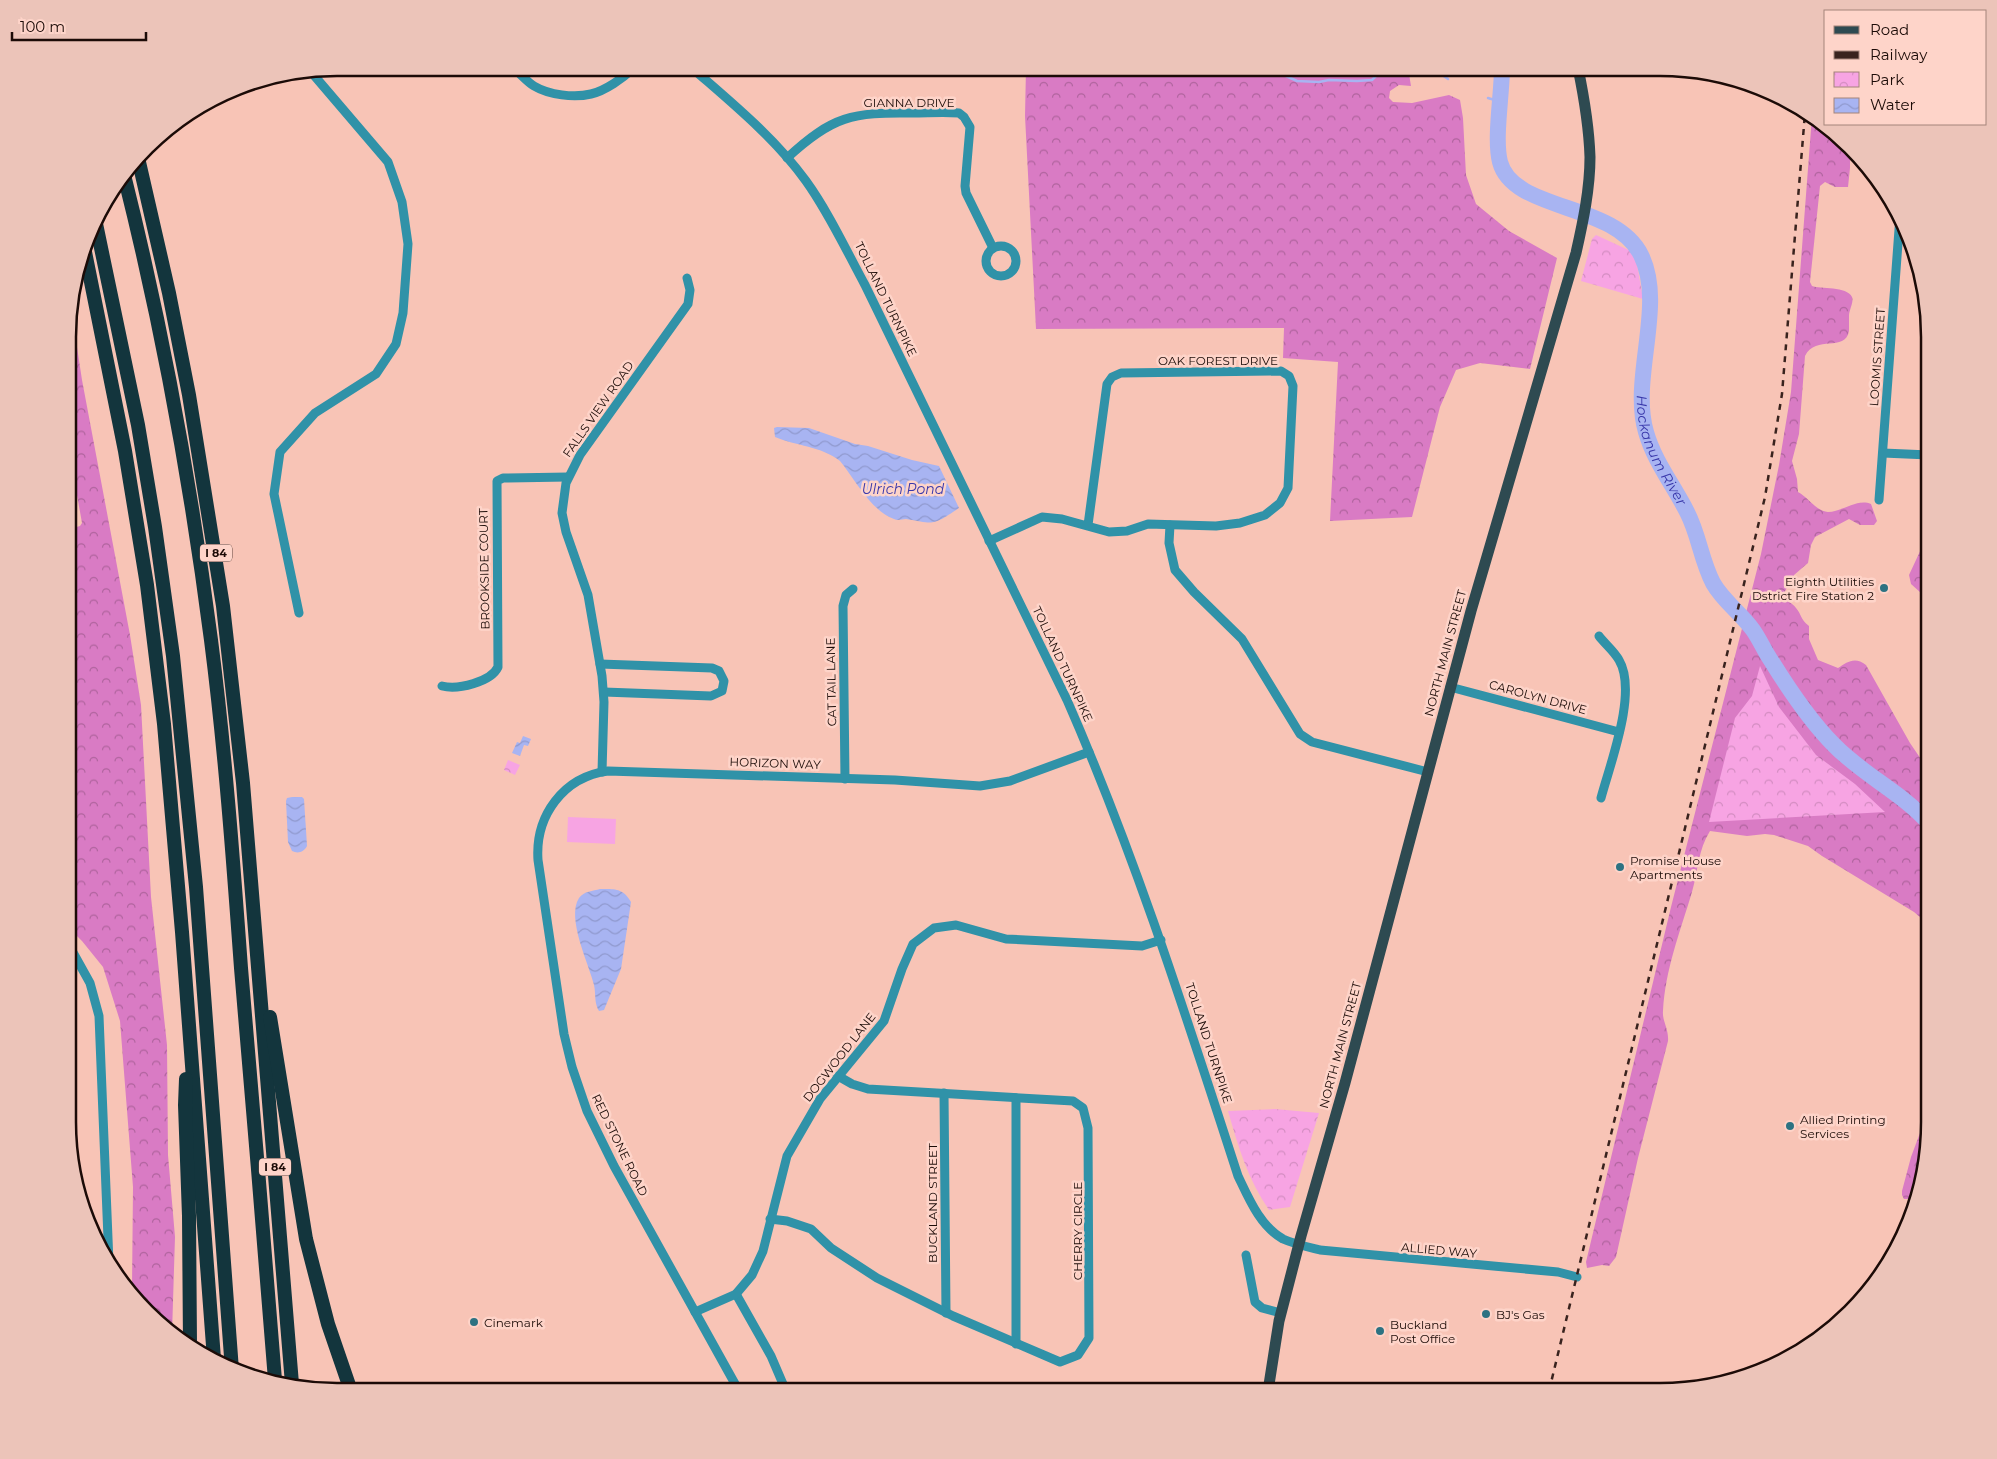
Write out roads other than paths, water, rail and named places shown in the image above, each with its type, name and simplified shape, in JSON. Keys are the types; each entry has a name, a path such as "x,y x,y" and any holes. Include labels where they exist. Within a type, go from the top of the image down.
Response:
{"highway":[{"name":"I 84","path":"139,167 179,344 217,558 237,726 292,1379"},
{"path":"126,184 175,409 197,544 216,680 275,1375"},
{"path":"98,233 138,425 155,527 174,665 196,888 231,1360"},
{"path":"87,263 120,420 153,634 172,808 213,1351"},
{"path":"257,950 276,1045 306,1239 323,1309 348,1383"},
{"path":"190,1338 190,1216 185,1099 191,1046"}],"main road":[{"name":"NORTH MAIN STREET","path":"1299,1244 1343,1090 1450,687 1576,253 1582,226 1590,159 1588,129 1579,76"},
{"path":"1269,1383 1281,1313 1299,1244"}],"street":[{"path":"522,76 541,89 563,95 579,96 592,94 624,76"},
{"name":"TOLLAND TURNPIKE","path":"701,76 736,106 788,158 832,222 865,285 1067,700 1089,752 1161,940 1238,1176 1265,1225 1283,1239 1299,1244"},
{"path":"299,613 274,494 280,452 315,413 376,374 396,344 403,314 408,244 402,202 388,162 316,77"},
{"name":"GIANNA DRIVE","path":"788,158 821,130 849,117 864,113 958,113 964,117 970,127 966,194 993,248"},
{"name":"LOOMIS STREET","path":"1879,500 1903,242"},
{"name":"FALLS VIEW ROAD","path":"602,772 604,692 600,664 588,595 563,521 562,500 568,477 582,452 688,304 690,290 686,278"},
{"name":"OAK FOREST DRIVE","path":"989,541 1042,517 1062,519 1108,532 1126,531 1148,524 1216,526 1240,523 1266,515 1280,503 1288,488 1293,386 1289,376 1281,371 1121,373 1112,377 1107,384 1088,525"},
{"path":"1883,453 1921,455"},
{"name":"BROOKSIDE COURT","path":"442,686 454,688 464,686 491,675 498,667 496,488 498,480 505,478 568,477"},
{"path":"1170,524 1169,543 1175,570 1194,592 1242,639 1300,734 1312,742 1428,772"},
{"name":"CAT TAIL LANE","path":"845,778 843,606 846,596 853,589"},
{"path":"1599,636 1619,661 1625,682 1625,705 1620,732 1601,798"},
{"path":"600,664 712,668 721,673 724,682 722,691 711,696 604,692"},
{"name":"CAROLYN DRIVE","path":"1450,687 1620,732"},
{"name":"HORIZON WAY","path":"542,887 538,846 541,827 548,810 559,795 570,786 587,776 602,772 622,770 989,785 1010,781 1089,752"},
{"name":"RED STONE ROAD","path":"542,887 564,1034 572,1067 587,1111 614,1166 735,1383"},
{"name":"DOGWOOD LANE","path":"695,1312 736,1294 752,1275 763,1251 787,1156 820,1099 884,1021 913,944 934,928 956,925 1006,939 1142,946 1161,940"},
{"path":"76,958 90,983 98,1016 108,1247"},
{"name":"CHERRY CIRCLE","path":"770,1219 787,1221 811,1229 831,1248 876,1278 946,1313 1060,1362 1078,1355 1089,1338 1088,1128 1084,1108 1073,1101 868,1089 852,1084 838,1076"},
{"name":"BUCKLAND STREET","path":"944,1094 946,1313"},
{"path":"1016,1098 1016,1344"},
{"name":"ALLIED WAY","path":"1299,1244 1320,1250 1418,1261 1558,1272 1576,1277"},
{"path":"1246,1255 1255,1302 1262,1308 1281,1313"},
{"path":"736,1294 771,1356 783,1383"}],"water":[{"name":"Ulrich Pond","path":"774,428 809,428 855,444 939,466 959,508 934,522 898,520 885,515 870,501 840,461 817,449 775,437"},
{"path":"523,736 531,739 528,746 524,745 520,756 512,753 517,742 520,743"},
{"path":"302,797 304,799 307,846 303,851 299,852 292,851 288,842 286,801 287,798"},
{"path":"600,889 618,890 625,894 631,902 621,969 604,1010 599,1011 594,985 580,941 575,917 579,898 586,893"}],"waterway":[{"path":"1286,76 1297,81 1319,82 1329,80 1372,80 1376,76"},
{"path":"1444,76 1448,79"},
{"name":"Hockanum River","path":"1501,76 1498,152 1500,162 1509,178 1524,190 1543,199 1610,225 1628,238 1641,255 1648,275 1650,296 1642,389 1642,411 1646,432 1659,463 1691,521 1713,583 1722,596 1753,630 1793,695 1825,736 1845,756 1921,815"},
{"path":"1488,98 1501,102"}],"railway":[{"path":"1551,1383 1765,497 1782,394 1804,120"}],"place":[{"name":"Eighth Utilities Dstrict Fire Station 2","path":"1884,588"},
{"name":"Promise House Apartments","path":"1620,867"},
{"name":"Allied Printing Services","path":"1790,1126"},
{"name":"BJ's Gas","path":"1486,1314"},
{"name":"Cinemark","path":"474,1322"},
{"name":"Buckland Post Office","path":"1380,1331"}]}
